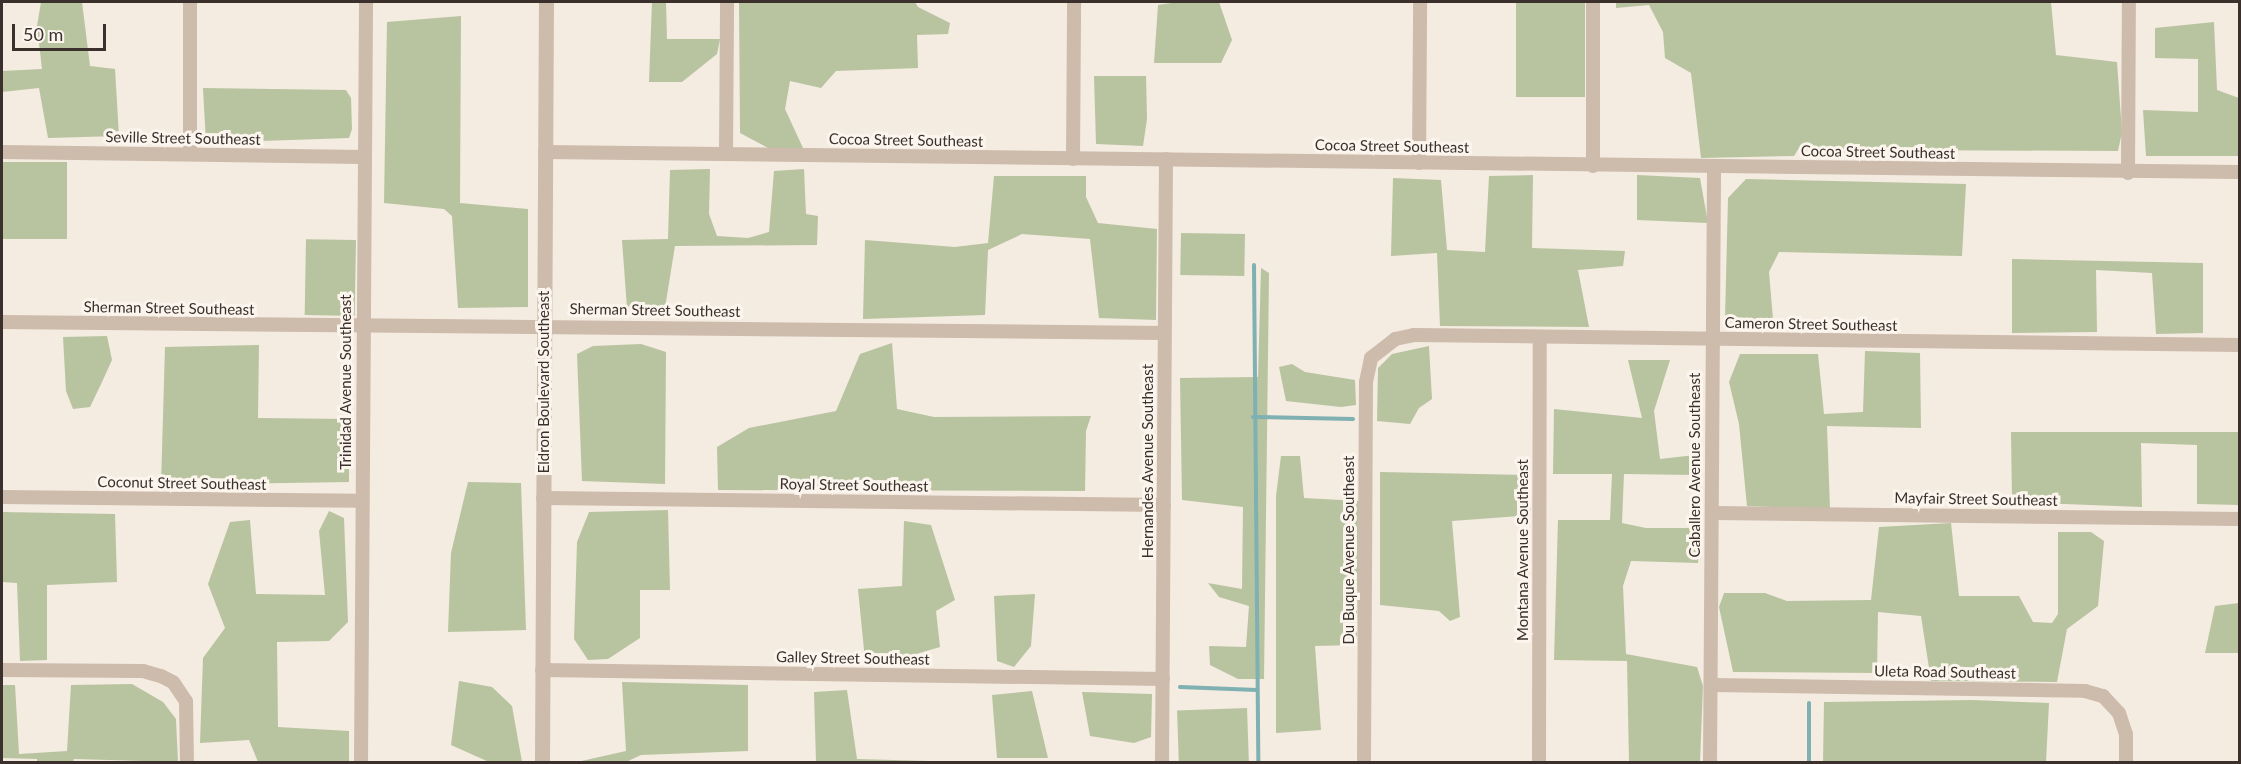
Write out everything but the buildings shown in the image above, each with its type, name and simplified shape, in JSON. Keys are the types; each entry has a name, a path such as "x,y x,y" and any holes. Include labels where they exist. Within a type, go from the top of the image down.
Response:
{"street":[{"path":"190,2 190,154"},
{"name":"Trinidad Avenue Southeast","path":"361,762 366,2"},
{"name":"Eldron Boulevard Southeast","path":"542,762 546,2"},
{"path":"726,154 727,2"},
{"path":"1073,159 1074,2"},
{"path":"1419,163 1420,2"},
{"path":"1593,2 1593,166"},
{"path":"2128,172 2129,2"},
{"name":"Seville Street Southeast","path":"2,152 364,157"},
{"name":"Cocoa Street Southeast","path":"545,152 2240,172"},
{"name":"Hernandes Avenue Southeast","path":"1162,762 1166,159"},
{"name":"Caballero Avenue Southeast","path":"1710,762 1714,167"},
{"name":"Sherman Street Southeast","path":"2,322 1164,333"},
{"name":"Cameron Street Southeast","path":"1384,344 1414,335 2240,345"},
{"name":"Montana Avenue Southeast","path":"1539,762 1540,337"},
{"name":"Du Buque Avenue Southeast","path":"1364,762 1366,382 1371,357 1384,344"},
{"name":"Coconut Street Southeast","path":"2,497 362,501"},
{"name":"Royal Street Southeast","path":"543,498 1164,505"},
{"name":"Mayfair Street Southeast","path":"1712,513 2240,519"},
{"path":"2,670 143,671 172,682 186,701 188,762"},
{"name":"Galley Street Southeast","path":"542,670 1163,679"},
{"name":"Uleta Road Southeast","path":"1711,685 2085,691 2103,696 2119,713 2126,734 2126,762"}],"green space":[{"path":"41,2 82,2 90,66 115,69 119,136 48,138 39,88 2,92 2,71 42,69 37,26"},
{"path":"652,2 666,2 667,39 720,39 717,54 682,82 649,82"},
{"path":"739,2 915,2 918,7 950,23 948,34 917,35 918,68 836,71 821,88 790,81 785,109 803,148 770,149 740,133"},
{"path":"1178,2 1219,2 1232,40 1221,63 1154,63 1158,5"},
{"path":"1516,2 1585,2 1585,97 1516,97"},
{"path":"1616,2 2051,2 2056,55 2117,62 2122,132 2118,151 1890,150 1840,157 1799,148 1794,156 1701,158 1691,73 1665,58 1663,32 1649,5 1616,8"},
{"path":"461,16 460,203 528,209 528,307 458,308 452,216 444,209 384,203 387,22"},
{"path":"2214,22 2217,90 2239,98 2239,156 2146,156 2143,110 2198,112 2198,59 2155,58 2155,28"},
{"path":"1094,76 1146,76 1147,119 1143,146 1096,144"},
{"path":"203,88 346,90 351,98 352,129 349,138 206,143"},
{"path":"2,162 67,162 67,239 2,239"},
{"path":"710,169 709,214 717,236 748,238 769,232 774,171 804,169 806,214 818,216 817,245 675,246 665,308 627,308 622,240 668,239 670,170"},
{"path":"1533,175 1532,248 1625,251 1623,266 1578,270 1589,327 1440,326 1437,253 1391,256 1393,178 1441,180 1447,250 1485,252 1489,176"},
{"path":"1637,175 1700,178 1708,223 1637,220"},
{"path":"994,176 1086,176 1086,197 1098,223 1157,229 1156,320 1099,318 1090,239 1022,234 988,250 985,315 863,319 865,240 955,247 988,243"},
{"path":"1746,179 1966,184 1962,256 1779,252 1769,272 1774,331 1749,330 1725,319 1728,198"},
{"path":"1181,233 1245,234 1244,276 1180,275"},
{"path":"306,239 356,240 355,316 305,315"},
{"path":"2012,259 2203,263 2203,333 2156,334 2152,273 2096,270 2097,332 2012,333"},
{"path":"1261,268 1269,273 1264,679 1238,679 1210,665 1209,646 1246,647 1249,606 1219,597 1208,583 1242,589 1243,507 1182,500 1180,378 1258,377"},
{"path":"107,336 112,360 102,382 90,407 73,409 66,391 63,337"},
{"path":"892,343 897,409 934,417 1091,416 1086,431 1085,491 718,490 717,447 749,428 836,411 860,354"},
{"path":"641,344 666,352 665,484 582,481 577,354 593,346"},
{"path":"259,345 258,418 349,419 349,482 161,485 165,347"},
{"path":"1429,346 1432,399 1419,408 1410,424 1377,421 1378,368 1392,354"},
{"path":"1865,351 1920,353 1921,428 1827,426 1830,509 1747,506 1739,424 1729,382 1740,354 1818,354 1824,414 1863,412"},
{"path":"1628,360 1670,360 1654,411 1660,459 1695,455 1697,475 1624,474 1622,523 1646,528 1701,528 1698,563 1631,561 1623,586 1626,654 1697,667 1703,686 1700,762 1629,762 1627,661 1554,660 1558,520 1610,520 1612,474 1553,474 1554,409 1642,418"},
{"path":"1292,364 1305,372 1355,380 1356,405 1341,407 1286,401 1279,367"},
{"path":"2011,432 2239,432 2239,505 2197,504 2197,445 2141,443 2142,507 2012,502"},
{"path":"1281,456 1300,456 1304,498 1359,501 1357,645 1315,646 1321,730 1276,733 1276,496"},
{"path":"1380,472 1527,475 1531,515 1452,521 1460,617 1450,621 1439,611 1380,605"},
{"path":"468,482 521,483 526,630 448,632 451,553"},
{"path":"668,510 670,590 640,590 640,638 608,659 588,660 574,639 577,542 589,512"},
{"path":"329,511 344,518 348,622 329,641 277,642 278,727 349,731 349,762 258,762 249,740 200,743 203,658 225,628 208,584 230,522 250,520 256,594 325,595 319,531"},
{"path":"2,512 115,514 117,582 47,585 47,660 20,661 17,583 2,582"},
{"path":"904,521 931,525 955,600 936,611 940,647 889,662 865,660 858,589 902,586"},
{"path":"1951,523 1959,596 2019,596 2033,622 2052,623 2058,614 2058,532 2091,532 2104,541 2098,606 2067,629 2057,682 1931,681 1921,616 1878,612 1877,673 1733,672 1719,607 1724,593 1765,593 1787,601 1871,600 1879,527"},
{"path":"1035,594 1031,646 1014,667 997,661 994,596"},
{"path":"2239,603 2239,653 2205,653 2215,606"},
{"path":"459,681 492,687 512,706 522,762 489,762 451,745"},
{"path":"622,682 748,685 748,751 641,755 626,762 577,762 626,751"},
{"path":"132,684 163,702 176,719 178,762 74,759 73,762 37,762 37,759 2,758 2,685 15,685 19,754 67,751 71,685"},
{"path":"847,690 857,759 965,762 816,762 814,692"},
{"path":"1032,691 1048,758 997,758 992,695"},
{"path":"1082,692 1152,694 1151,737 1134,743 1090,736"},
{"path":"1973,700 2049,703 2046,762 1823,762 1824,702"},
{"path":"1247,708 1249,762 1179,762 1177,710"}],"waterway":[{"path":"1254,265 1258,762"},
{"path":"1253,417 1353,419"},
{"path":"1180,687 1257,690"},
{"path":"1809,703 1809,762"}]}
